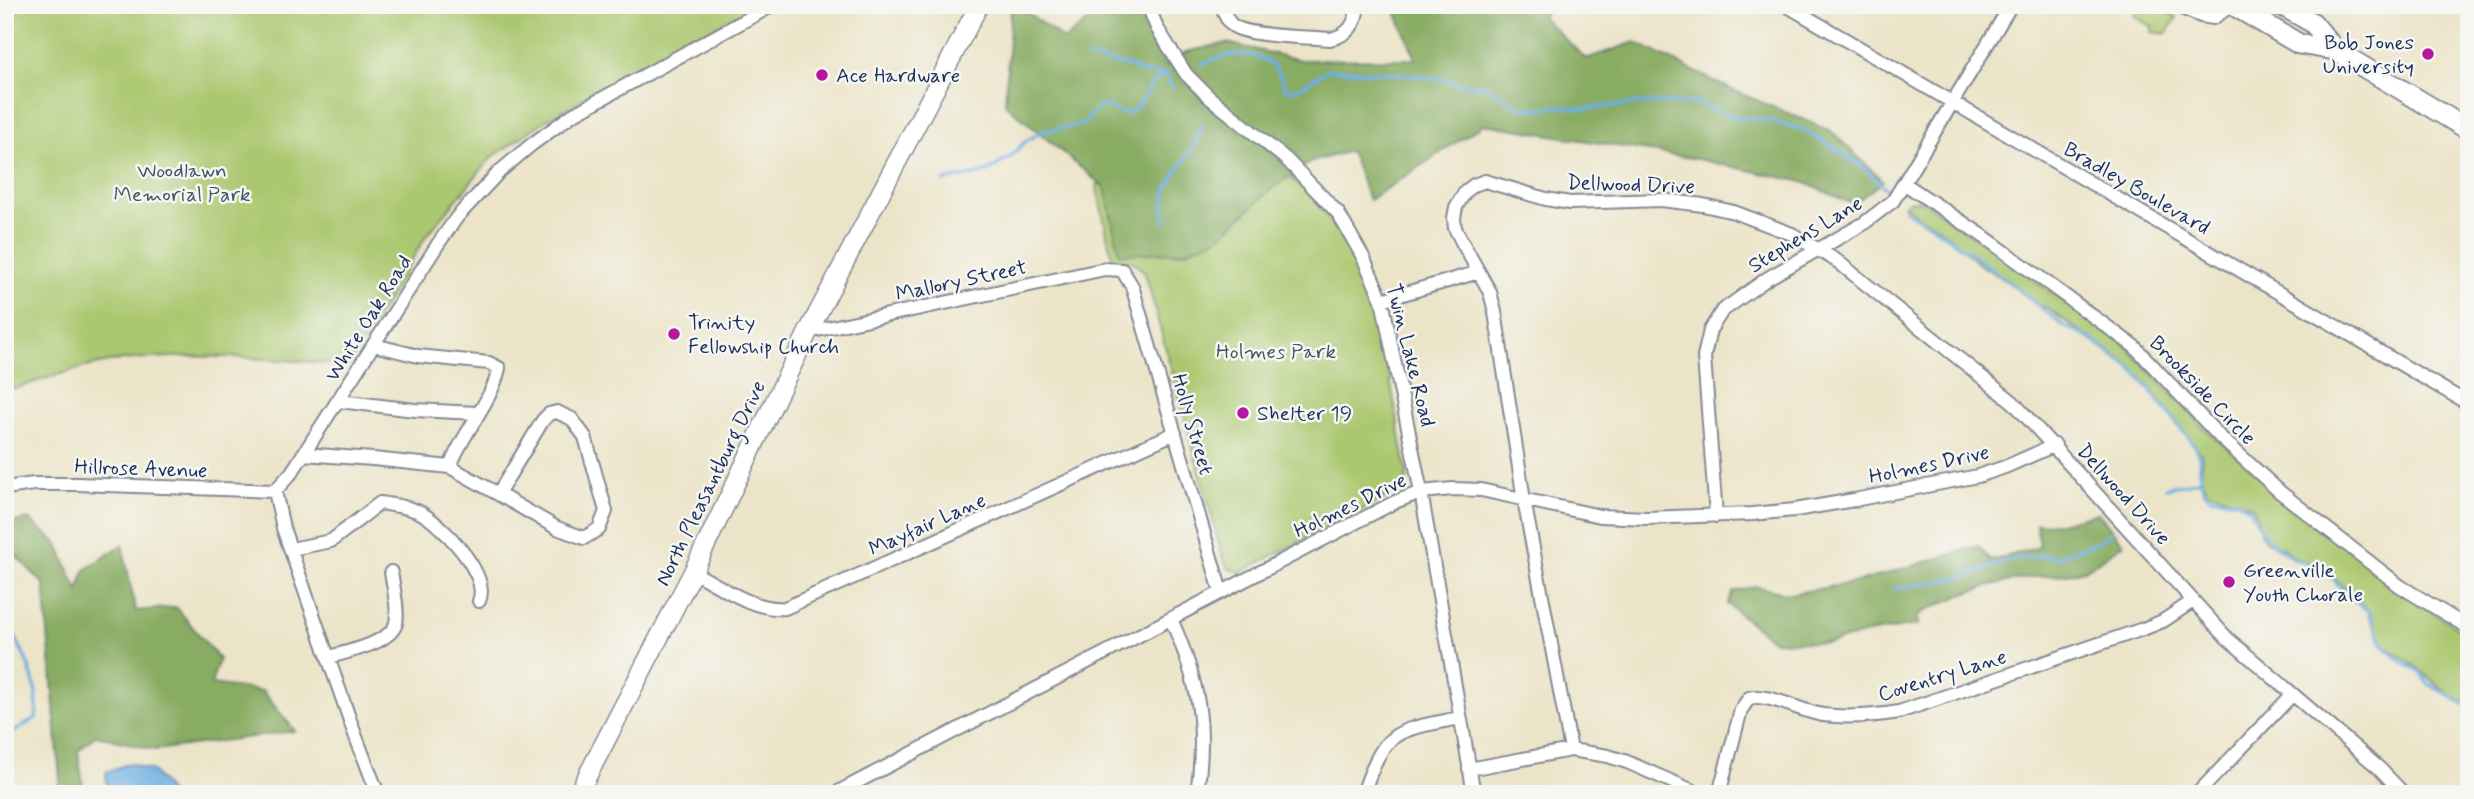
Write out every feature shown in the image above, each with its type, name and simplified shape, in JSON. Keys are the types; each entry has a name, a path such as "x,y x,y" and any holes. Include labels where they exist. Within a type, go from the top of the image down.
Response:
{"main road":[{"name":"North Pleasantburg Drive","path":"578,794 693,572 808,332 979,5"},
{"path":"2232,5 2299,44 2335,50"},
{"path":"2281,5 2313,23 2335,50 2469,130"}],"street":[{"name":"White Oak Road","path":"275,491 303,454 457,218 515,157 572,115 773,5"},
{"name":"Twin Lake Road","path":"1148,5 1157,28 1186,74 1209,97 1287,160 1338,213 1363,257 1382,300 1421,492 1474,794"},
{"path":"1222,5 1227,19 1236,28 1256,33 1331,39 1350,30 1356,19 1358,5"},
{"name":"Bradley Boulevard","path":"1786,5 2469,404"},
{"name":"Stephens Lane","path":"1716,516 1704,374 1706,340 1722,312 1768,278 1876,215 1892,201 1905,184 2011,5"},
{"path":"2174,5 2213,18 2232,5"},
{"name":"Dellwood Drive","path":"1571,750 1524,500 1495,313 1490,292 1455,228 1456,207 1465,192 1485,181 1546,199 1570,203 1661,200 1734,212 1770,225 1837,261 2014,402 2227,638 2379,768 2404,794"},
{"name":"Brookside Circle","path":"1905,184 1964,222 2134,347 2219,436 2280,492 2400,586 2469,628"},
{"name":"Mallory Street","path":"808,332 1105,269 1122,270"},
{"name":"Holly Street","path":"1122,270 1132,286 1221,592"},
{"path":"1382,300 1479,272"},
{"path":"374,345 418,356 496,365 499,368 495,382 456,451 450,467"},
{"path":"338,401 415,410 477,413"},
{"path":"303,454 373,458 450,467 498,494 579,538 589,537 597,532 604,521 606,511 585,437 577,424 562,413 549,414 543,420 498,494"},
{"name":"Mayfair Lane","path":"693,572 760,606 785,608 1175,433"},
{"name":"Holmes Drive","path":"834,794 1395,502 1421,492 1480,490 1600,516 1716,516 1795,510 1978,476 2055,446"},
{"name":"Hillrose Avenue","path":"5,488 66,484 275,491"},
{"path":"275,491 283,528 378,794"},
{"path":"291,549 331,541 380,503 405,507 428,517 453,539 481,587 479,601"},
{"path":"329,657 381,640 391,632 396,618 391,572"},
{"name":"Coventry Lane","path":"1719,794 1741,710 1749,698 1761,697 1795,709 1824,715 1867,716 1899,712 2143,629 2163,621 2193,601"},
{"path":"1171,619 1194,676 1201,716 1200,769 1196,794"},
{"path":"2197,794 2292,695"},
{"path":"1363,794 1376,757 1385,743 1394,736 1418,726 1460,718"},
{"path":"1469,769 1571,750 1627,762 1700,794"}],"green space":[{"name":"Woodlawn Memorial Park","path":"5,5 756,5 552,116 491,158 426,236 349,365 236,357 123,360 68,372 13,389 5,368"},
{"path":"1011,5 1017,5 1064,40 1109,5 1140,5 1166,66 1186,52 1227,43 1301,60 1416,59 1393,5 1550,5 1542,17 1586,59 1635,42 1732,90 1831,131 1883,181 1853,204 1803,182 1697,159 1484,124 1369,200 1350,151 1311,162 1270,190 1218,238 1184,252 1119,254 1105,188 1005,104"},
{"path":"2140,5 2155,5 2177,17 2166,34 2151,32 2152,27 2134,16"},
{"name":"Holmes Park","path":"1101,132 1266,156 1307,192 1331,221 1351,253 1373,307 1384,345 1407,474 1406,487 1241,572 1229,569 1223,558 1145,273 1134,262 1114,262 1112,257 1097,188"},
{"path":"1916,200 1926,203 2124,344 2204,428 2399,591 2469,635 2469,706 2444,691 2384,645 2365,607 2332,576 2266,541 2260,533 2252,506 2208,491 2201,479 2202,455 2139,375 2047,308 1979,264 1938,227 1904,205"},
{"path":"2098,513 2124,544 2088,568 2073,573 2025,578 1970,592 1918,615 1918,625 1829,643 1774,641 1727,604 1733,592 1754,586 1789,594 1859,582 1978,546 1991,561 2039,547 2036,524 2060,523"},
{"path":"28,519 57,543 78,591 85,570 122,545 136,611 176,607 219,659 211,684 262,691 295,731 155,750 96,735 78,751 84,794 55,794 60,780 44,584 5,545 5,524"}],"water":[{"path":"130,763 153,771 171,794 107,794 106,772"}],"waterway":[{"path":"1202,64 1232,55 1253,56 1271,64 1289,91 1303,86 1327,70 1338,70 1443,79 1466,86 1483,85 1520,107 1533,109 1697,103 1737,118 1761,119 1802,129 1846,155 1889,192"},
{"path":"1088,57 1132,67 1140,72 1168,74"},
{"path":"1165,74 1173,88"},
{"path":"944,181 987,172 1010,157 1027,140 1044,131 1083,124 1099,106 1107,106 1124,114 1129,112 1139,104 1150,86 1162,75"},
{"path":"1165,224 1165,194 1196,143 1202,124"},
{"path":"1904,210 1934,227 2064,326 2088,337 2134,370 2194,445 2199,456 2205,493 2211,497 2238,501 2250,509 2262,532 2274,545 2295,559 2328,573 2348,597 2370,612 2382,644 2403,663 2420,672 2429,684 2469,707"},
{"path":"2166,488 2201,480"},
{"path":"1895,589 1959,578 2014,559 2044,555 2058,557 2099,541 2113,532"},
{"path":"5,620 29,667 37,706 36,718 5,737"}],"place":[{"name":"Bob Jones University","path":"2428,54"},
{"name":"Ace Hardware","path":"822,75"},
{"name":"Trinity Fellowship Church","path":"674,334"},
{"name":"Shelter 19","path":"1243,413"},
{"name":"Greenville Youth Chorale","path":"2229,582"}]}
